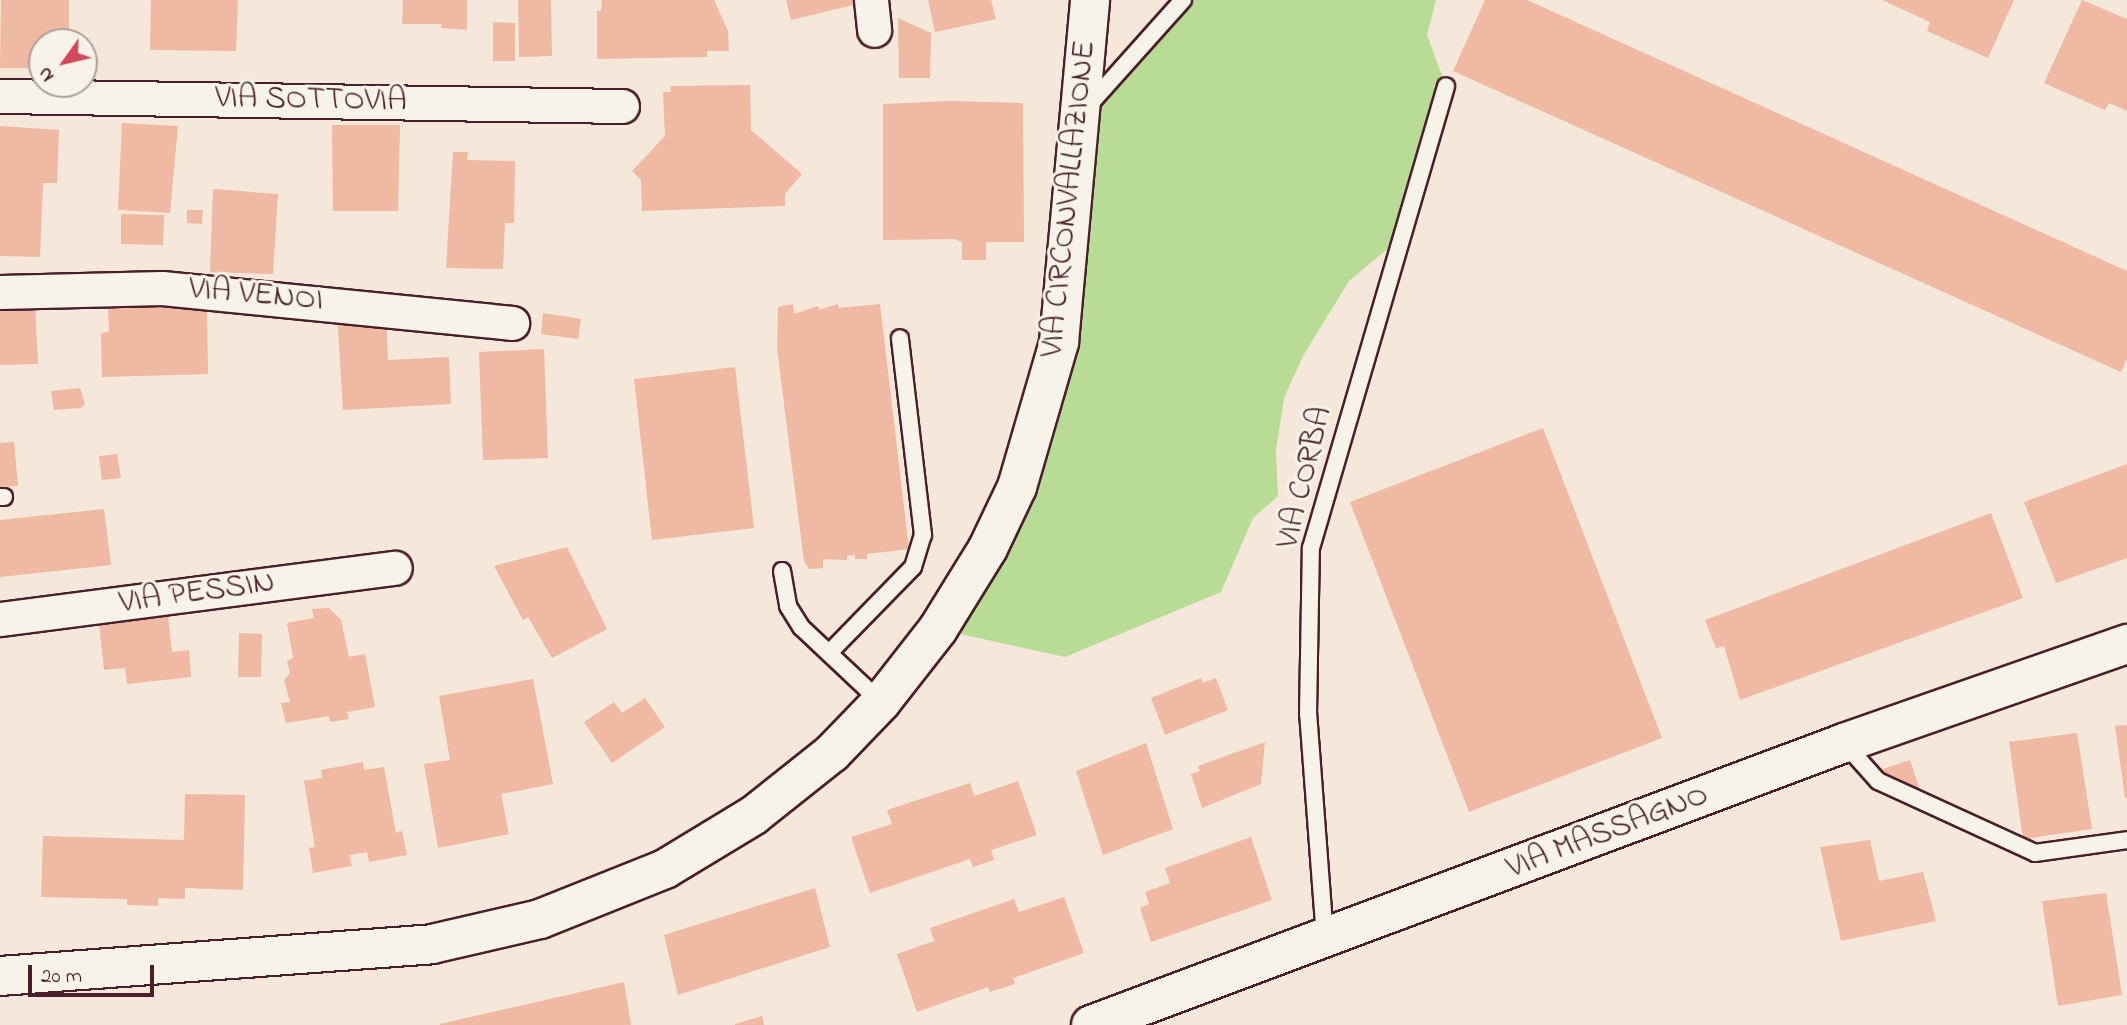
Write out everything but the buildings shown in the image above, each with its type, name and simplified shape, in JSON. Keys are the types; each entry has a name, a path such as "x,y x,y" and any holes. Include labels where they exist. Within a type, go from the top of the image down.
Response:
{"main road":[{"name":"VIA CIRCONVALLAZIONE","path":"0,976 432,944 540,919 626,887 716,840 791,788 881,702 938,629 988,548 1017,487 1059,342 1082,112 1090,0"},
{"name":"VIA MASSAGNO","path":"1091,1025 1844,743 2127,644"}],"street":[{"name":"VIA SOTTOVIA","path":"0,96 622,106"},
{"name":"VIA VENOI","path":"0,292 162,288 512,323"},
{"name":"VIA PESSIN","path":"0,619 395,568"}],"lane":[{"path":"1082,112 1183,0"},
{"name":"VIA CORBA","path":"1325,938 1308,714 1311,548 1446,86"},
{"path":"829,653 913,567 923,535 900,338"},
{"path":"782,571 792,615 881,702"},
{"path":"1844,743 1878,781 2035,853 2127,840"}],"green space":[{"path":"1183,0 1436,0 1427,35 1446,86 1403,236 1349,281 1303,356 1284,398 1276,451 1278,496 1253,518 1221,592 1065,657 938,629 1017,487 1082,112"}]}
